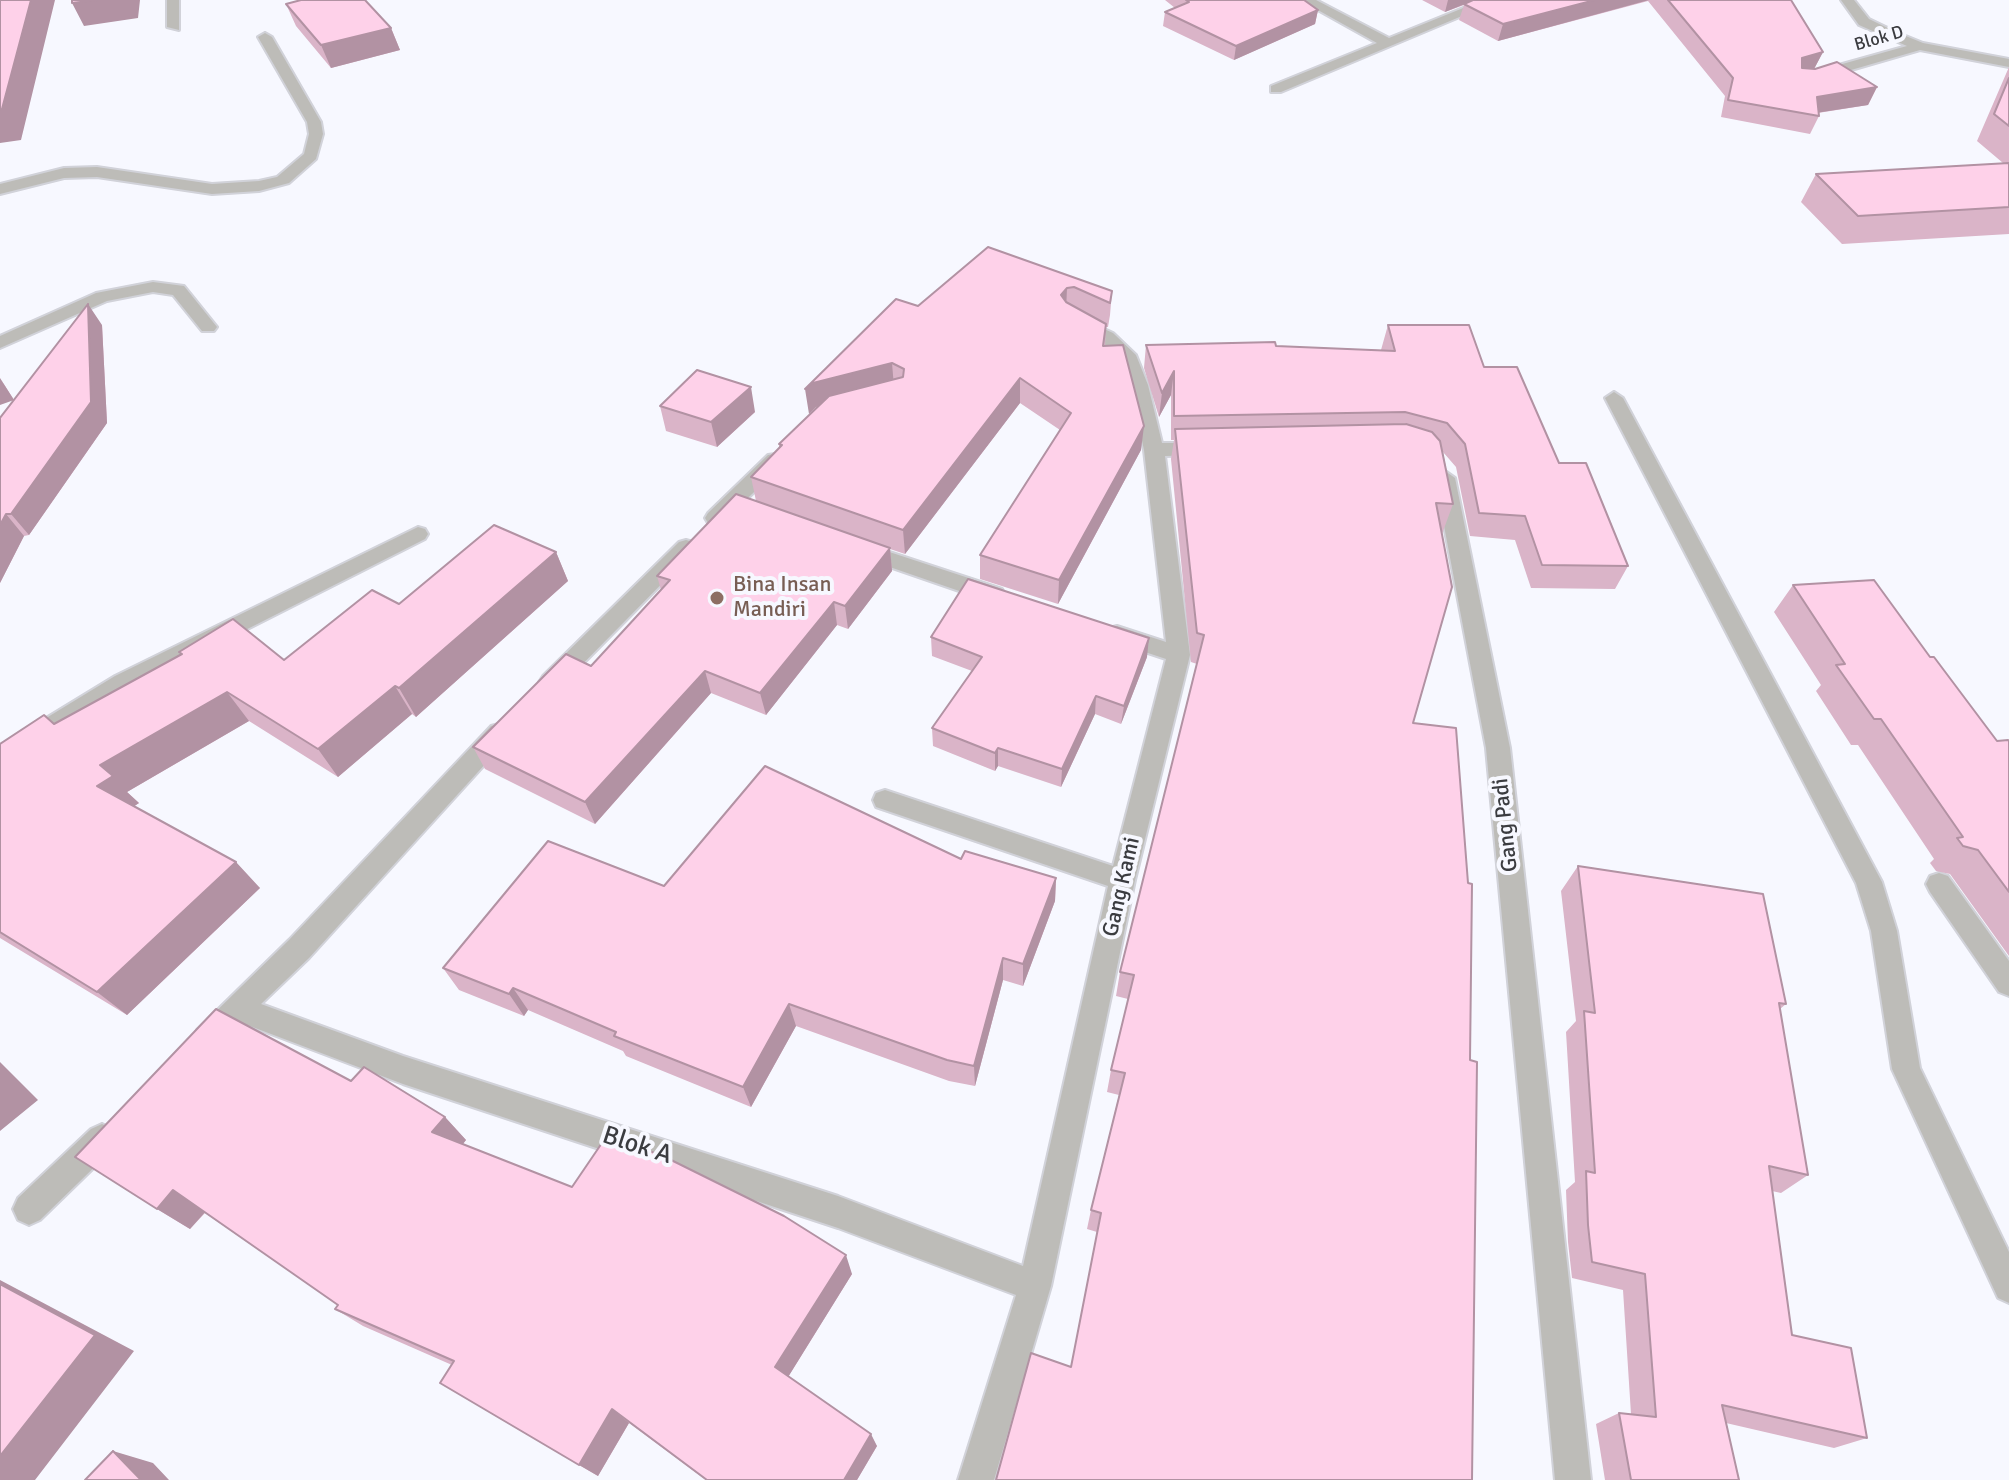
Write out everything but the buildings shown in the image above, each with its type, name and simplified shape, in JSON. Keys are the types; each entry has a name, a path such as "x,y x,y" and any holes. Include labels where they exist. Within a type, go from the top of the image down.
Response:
{"street":[{"path":"173,0 174,27"},
{"path":"1306,0 1388,43"},
{"path":"1276,89 1494,0"},
{"path":"1847,0 1864,22 1920,46 2009,63"},
{"path":"0,189 64,173 97,172 212,189 259,186 283,180 311,156 316,134 314,122 265,37"},
{"name":"Blok D","path":"1801,80 1920,46"},
{"path":"0,343 102,297 153,287 178,290 208,327"},
{"name":"Gang Kami","path":"976,1480 1035,1286 1122,880 1179,655 1154,450 1139,385 1127,355 1107,337 1072,319"},
{"path":"1614,398 1869,882 1884,931 1906,1069 2009,1287"},
{"path":"533,700 791,443"},
{"path":"1154,450 1230,449"},
{"name":"Gang Padi","path":"1431,455 1443,468 1498,748 1573,1480"},
{"path":"730,503 759,514"},
{"path":"0,768 28,741 123,682 418,534"},
{"path":"846,544 1020,603"},
{"path":"1092,627 1179,655"},
{"path":"184,1062 299,949 511,722"},
{"path":"885,800 1122,880"},
{"path":"1939,884 2009,983"},
{"name":"Blok A","path":"239,1009 403,1070 838,1212 1035,1286"},
{"path":"29,1209 117,1125"}],"place":[{"name":"Bina Insan Mandiri","path":"717,598"}]}
